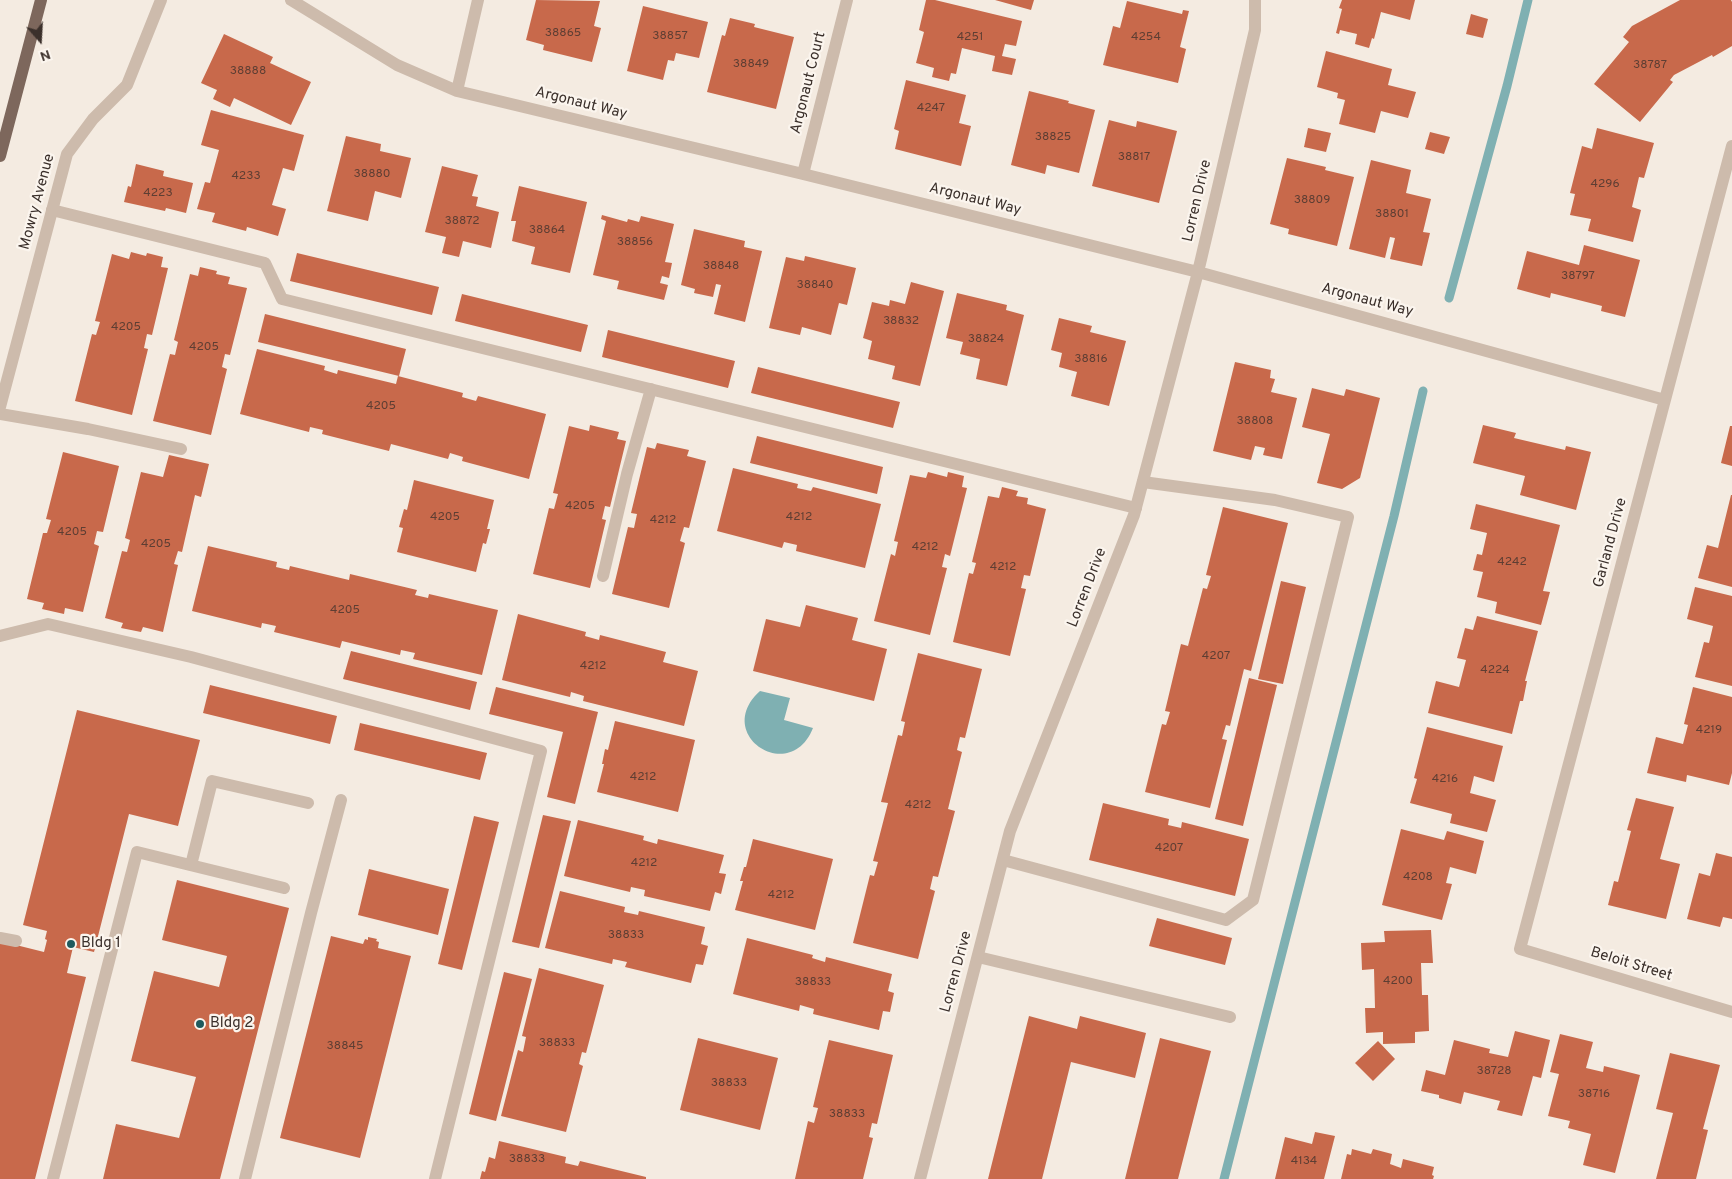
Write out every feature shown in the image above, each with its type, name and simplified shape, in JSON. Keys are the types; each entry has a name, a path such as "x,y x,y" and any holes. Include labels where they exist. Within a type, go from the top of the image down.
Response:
{"main road":[{"path":"0,156 41,0"}],"street":[{"name":"Mowry Avenue","path":"0,407 67,154 92,119 127,85 161,0"},
{"name":"Argonaut Way","path":"292,0 398,66 458,91 1198,272 1665,400"},
{"path":"458,91 478,0"},
{"name":"Argonaut Court","path":"802,174 847,0"},
{"name":"Lorren Drive","path":"920,1179 1010,831 1136,508 1198,272 1255,30 1255,0"},
{"name":"Garland Drive","path":"1520,949 1732,146"},
{"path":"52,210 265,263 282,299 1136,508"},
{"path":"603,576 627,474 651,389"},
{"path":"0,414 88,429 181,450"},
{"path":"1003,860 1226,920 1253,900 1348,517 1275,500 1143,482"},
{"path":"0,636 48,624 191,658 541,751 435,1179"},
{"path":"191,865 212,781 308,802"},
{"path":"245,1179 341,800"},
{"path":"53,1179 137,852 284,888"},
{"path":"0,938 16,941"},
{"name":"Beloit Street","path":"1520,949 1732,1012"},
{"path":"978,957 1230,1017"}],"water":[{"path":"760,691 790,698 784,720 813,728 802,745 788,753 773,753 760,747 750,737 745,723 748,707"}],"building":[{"path":"536,0 600,1 594,26 601,28 592,62 543,50 544,45 526,40"},
{"path":"926,0 935,0 1022,21 1016,46 1005,44 1002,56 1016,59 1012,75 992,71 995,56 962,48 956,74 951,73 949,81 932,77 934,68 916,63 924,32 919,30"},
{"path":"995,0 1034,0 1031,10"},
{"path":"1342,0 1415,0 1410,20 1381,12 1374,39 1372,38 1369,48 1355,44 1357,34 1340,30 1339,34 1336,33 1342,9 1339,8"},
{"path":"1680,0 1731,0 1732,46 1674,75 1670,80 1673,82 1640,122 1594,84 1629,42 1623,37 1632,26"},
{"path":"1127,1 1182,14 1183,10 1189,11 1180,47 1186,49 1178,83 1103,65 1113,26 1120,28"},
{"path":"643,6 708,22 699,58 676,53 674,61 668,60 663,80 627,71"},
{"path":"1471,14 1488,19 1483,38 1466,34"},
{"path":"730,18 755,24 754,27 794,37 776,109 707,92 722,35 725,36"},
{"path":"224,34 273,57 270,63 311,82 291,125 234,98 230,107 213,99 217,90 201,83"},
{"path":"1326,51 1392,69 1388,85 1416,92 1408,118 1381,111 1375,133 1339,124 1345,100 1337,98 1338,93 1317,87"},
{"path":"906,80 966,95 959,123 971,126 961,166 895,149 899,131 894,129"},
{"path":"1029,91 1095,110 1079,173 1047,165 1045,174 1011,165"},
{"path":"211,110 304,135 294,171 283,168 272,205 286,209 278,236 247,227 246,231 212,222 215,213 197,209 205,182 210,183 219,150 201,145"},
{"path":"1109,120 1136,127 1137,121 1177,131 1159,203 1092,186"},
{"path":"1308,128 1331,133 1326,152 1304,147"},
{"path":"1597,128 1654,143 1644,178 1639,177 1632,207 1641,210 1633,242 1588,231 1591,219 1570,215 1575,194 1570,193 1582,146 1592,149"},
{"path":"1430,132 1450,137 1444,154 1425,149"},
{"path":"346,136 381,144 380,151 411,158 401,198 375,191 368,221 327,211"},
{"path":"1287,158 1326,167 1325,170 1354,177 1337,246 1288,234 1289,229 1270,224"},
{"path":"1371,160 1411,170 1406,193 1431,199 1423,232 1430,233 1422,266 1390,259 1395,238 1390,237 1385,258 1349,249"},
{"path":"136,164 164,171 163,176 193,183 186,213 166,208 165,211 124,202 128,186 131,187"},
{"path":"442,166 478,175 472,196 478,197 476,206 499,212 491,248 463,241 459,257 442,253 446,237 425,232"},
{"path":"519,186 587,202 570,273 531,264 535,247 512,241 516,221 511,221"},
{"path":"602,215 627,222 628,219 639,222 641,216 674,224 665,262 672,263 669,278 662,276 660,283 668,285 664,300 617,289 619,281 593,275 606,221 601,219"},
{"path":"694,229 745,241 744,247 762,251 745,322 714,314 721,285 716,284 713,297 694,293 695,289 681,285"},
{"path":"1584,245 1640,260 1625,317 1601,311 1602,306 1551,293 1550,298 1517,289 1527,251 1579,265"},
{"path":"131,252 146,256 147,253 163,257 161,267 168,268 152,335 147,334 144,348 148,349 132,415 75,401 92,334 96,335 100,322 95,321 112,254 129,259"},
{"path":"297,253 439,287 432,315 290,281"},
{"path":"805,256 856,268 847,305 839,303 831,335 802,327 800,335 769,328 786,257 804,261"},
{"path":"200,267 217,271 216,274 230,277 228,284 247,288 230,355 225,354 222,367 227,369 211,435 153,421 170,354 175,355 178,342 174,340 190,274 198,276"},
{"path":"911,282 944,291 920,386 892,379 895,366 868,359 872,341 863,338 872,302 889,306 890,300 905,304"},
{"path":"957,293 1007,305 1006,310 1024,315 1007,386 976,379 980,359 960,354 963,342 946,338"},
{"path":"462,294 588,325 581,352 455,321"},
{"path":"265,314 406,349 399,376 258,342"},
{"path":"1059,318 1092,326 1090,332 1126,341 1109,406 1071,396 1077,372 1059,367 1062,353 1051,350"},
{"path":"608,330 735,361 728,388 602,357"},
{"path":"257,349 325,366 324,370 337,374 338,370 396,384 398,376 463,393 462,397 476,401 478,396 546,414 529,479 462,461 463,457 450,453 448,459 391,444 389,451 322,434 323,430 310,427 309,432 240,414"},
{"path":"1235,362 1271,370 1270,378 1275,379 1271,392 1297,398 1282,459 1263,455 1265,448 1255,446 1251,460 1213,451"},
{"path":"758,367 900,402 893,428 751,393"},
{"path":"1312,388 1344,396 1346,389 1380,398 1360,478 1342,489 1317,483 1330,434 1302,427"},
{"path":"590,425 619,432 617,439 626,441 610,507 605,506 602,519 606,520 590,588 533,574 549,508 554,509 558,494 553,493 569,426 589,431"},
{"path":"1483,425 1516,433 1514,438 1565,450 1566,446 1591,452 1576,510 1520,495 1525,476 1473,463"},
{"path":"1730,426 1732,426 1732,466 1721,463"},
{"path":"757,436 883,467 877,494 750,463"},
{"path":"657,443 689,450 687,456 706,461 689,528 684,527 680,541 685,543 669,608 612,594 628,527 634,528 637,514 631,513 647,447 655,449"},
{"path":"63,452 119,466 103,532 97,531 94,544 99,546 83,612 65,608 64,614 42,609 44,603 27,599 43,533 47,533 51,520 46,519"},
{"path":"169,455 209,464 201,497 195,495 182,552 178,551 174,564 178,565 163,632 143,627 141,632 121,628 123,623 105,618 122,551 127,552 130,540 125,538 141,472 163,477"},
{"path":"733,468 798,484 797,488 811,491 813,487 881,504 865,568 796,551 797,545 784,542 782,548 717,531"},
{"path":"928,472 947,477 948,472 964,476 962,487 967,488 950,556 945,554 942,567 947,568 930,635 874,621 891,554 895,556 898,542 894,541 910,475 926,478"},
{"path":"414,480 494,500 487,529 490,529 486,544 483,543 476,572 397,552 403,528 399,527 404,509 407,510"},
{"path":"1002,487 1018,491 1016,496 1028,498 1027,504 1046,509 1030,576 1024,575 1021,588 1026,589 1010,656 953,642 969,573 973,574 976,563 972,562 988,496 999,498"},
{"path":"1731,495 1732,587 1698,578 1707,545 1718,548"},
{"path":"1476,504 1560,525 1543,591 1550,592 1541,625 1495,613 1497,602 1477,597 1483,572 1473,570 1477,554 1482,555 1487,533 1470,529"},
{"path":"1223,507 1288,523 1251,671 1244,669 1230,726 1226,725 1222,739 1227,740 1210,808 1145,792 1162,724 1166,725 1170,712 1165,711 1181,644 1188,646 1203,588 1207,589 1211,576 1206,575"},
{"path":"208,546 277,562 276,567 289,570 290,566 349,580 350,574 417,590 415,595 428,598 429,594 498,610 482,675 413,659 415,653 401,650 400,655 342,641 340,648 274,632 276,626 262,623 261,628 192,611"},
{"path":"1281,581 1306,587 1283,684 1258,679"},
{"path":"1695,587 1732,596 1732,686 1695,677 1704,642 1709,643 1713,626 1687,619"},
{"path":"806,605 858,618 852,640 887,649 874,701 753,671 766,619 800,627"},
{"path":"518,614 586,632 585,636 599,640 600,635 666,652 663,662 698,671 684,726 583,701 584,696 571,692 570,697 502,680"},
{"path":"1477,616 1538,631 1525,681 1527,681 1523,701 1520,701 1512,734 1428,713 1436,681 1459,687 1466,660 1457,658 1465,628 1473,630"},
{"path":"351,651 477,682 470,710 343,679"},
{"path":"918,653 982,669 965,738 960,737 957,750 962,752 948,809 955,811 938,877 933,876 930,889 935,891 918,959 853,943 870,875 874,876 878,862 873,861 888,803 881,802 898,735 902,736 905,722 901,721"},
{"path":"1249,678 1277,685 1243,826 1215,819"},
{"path":"210,685 337,716 330,744 203,713"},
{"path":"496,687 598,712 575,804 547,797 563,732 489,714"},
{"path":"1693,687 1732,697 1732,773 1729,785 1687,775 1686,782 1647,773 1656,737 1683,744 1688,725 1684,724"},
{"name":"Bldg 1","path":"77,710 200,740 178,826 129,814 94,952 73,947 67,973 86,977 35,1179 0,1179 0,941 44,952 47,931 23,925"},
{"path":"615,721 695,740 678,812 597,792 604,764 602,764 605,749 608,750"},
{"path":"360,723 487,753 480,780 354,750"},
{"path":"1427,727 1503,746 1494,782 1474,776 1470,793 1496,800 1487,832 1450,823 1452,814 1410,803 1417,779 1414,778"},
{"path":"1636,798 1674,807 1660,859 1680,864 1666,919 1608,905 1614,881 1618,882 1631,831 1627,830"},
{"path":"1103,803 1169,819 1168,825 1181,828 1182,822 1249,839 1235,896 1089,860"},
{"path":"543,815 571,821 539,948 512,942"},
{"path":"474,816 499,822 462,970 438,964"},
{"path":"578,820 644,836 643,840 657,844 658,839 724,855 719,873 726,874 721,894 715,892 710,911 644,896 645,890 631,887 630,892 564,876"},
{"path":"1401,829 1444,840 1447,831 1484,841 1476,874 1450,867 1446,883 1452,884 1442,920 1382,905"},
{"path":"753,839 833,859 815,930 735,910 743,881 740,881 744,867 746,867"},
{"path":"1716,853 1732,857 1732,919 1723,917 1720,927 1687,919 1699,873 1710,876"},
{"path":"369,869 449,889 438,935 358,915"},
{"name":"Bldg 2","path":"177,880 289,908 220,1179 103,1179 116,1124 179,1138 196,1077 131,1061 154,971 219,987 227,956 162,940"},
{"path":"560,891 625,907 624,912 638,915 639,911 705,927 701,944 708,946 703,965 696,964 691,983 625,967 627,962 613,959 612,964 545,948"},
{"path":"1157,918 1232,938 1225,965 1149,946"},
{"path":"1431,930 1433,963 1421,963 1422,995 1428,995 1429,1031 1415,1032 1415,1043 1383,1044 1383,1032 1366,1033 1365,1008 1375,1008 1374,969 1362,970 1361,943 1385,942 1384,931"},
{"path":"331,936 363,944 365,939 368,940 368,937 377,939 376,941 379,942 378,948 411,956 360,1158 280,1138"},
{"path":"747,938 813,955 812,958 825,962 826,957 892,974 888,991 894,993 890,1012 883,1011 879,1030 813,1014 814,1009 800,1005 799,1011 733,994"},
{"path":"539,968 604,985 586,1053 582,1052 579,1064 583,1066 566,1132 501,1116 518,1050 523,1052 526,1037 522,1036"},
{"path":"504,972 532,979 496,1121 469,1114"},
{"path":"1029,1016 1077,1029 1080,1016 1146,1033 1135,1078 1071,1062 1042,1179 988,1179"},
{"path":"1515,1031 1550,1040 1541,1078 1533,1076 1522,1116 1497,1110 1500,1101 1464,1092 1461,1104 1439,1098 1439,1095 1421,1091 1426,1070 1445,1075 1454,1040 1490,1049 1489,1053 1508,1057"},
{"path":"1560,1034 1593,1042 1586,1068 1603,1072 1604,1066 1640,1075 1615,1173 1583,1165 1591,1134 1568,1128 1570,1121 1548,1116 1559,1074 1550,1072"},
{"path":"698,1038 778,1058 760,1130 680,1110"},
{"path":"1160,1038 1211,1051 1178,1179 1125,1179"},
{"path":"829,1040 893,1055 877,1124 872,1123 869,1137 873,1138 863,1179 795,1179 808,1121 814,1123 818,1108 813,1107"},
{"path":"1378,1041 1395,1059 1373,1081 1355,1063"},
{"path":"1670,1053 1720,1065 1703,1129 1708,1130 1696,1179 1656,1179 1673,1113 1656,1109"},
{"path":"1315,1132 1335,1136 1324,1179 1275,1179 1285,1137 1312,1144"},
{"path":"499,1141 566,1157 565,1163 578,1166 580,1161 646,1177 646,1179 480,1179 482,1171 485,1172 489,1157 495,1159"},
{"path":"1352,1149 1371,1154 1373,1149 1392,1154 1390,1164 1401,1168 1403,1159 1434,1167 1433,1179 1341,1179 1347,1154 1351,1155"}],"waterway":[{"path":"1449,298 1507,86 1528,0"},
{"path":"1224,1179 1394,516 1423,391"}],"place":[{"name":"Bldg 1","path":"71,944"},
{"name":"Bldg 2","path":"200,1024"}]}
